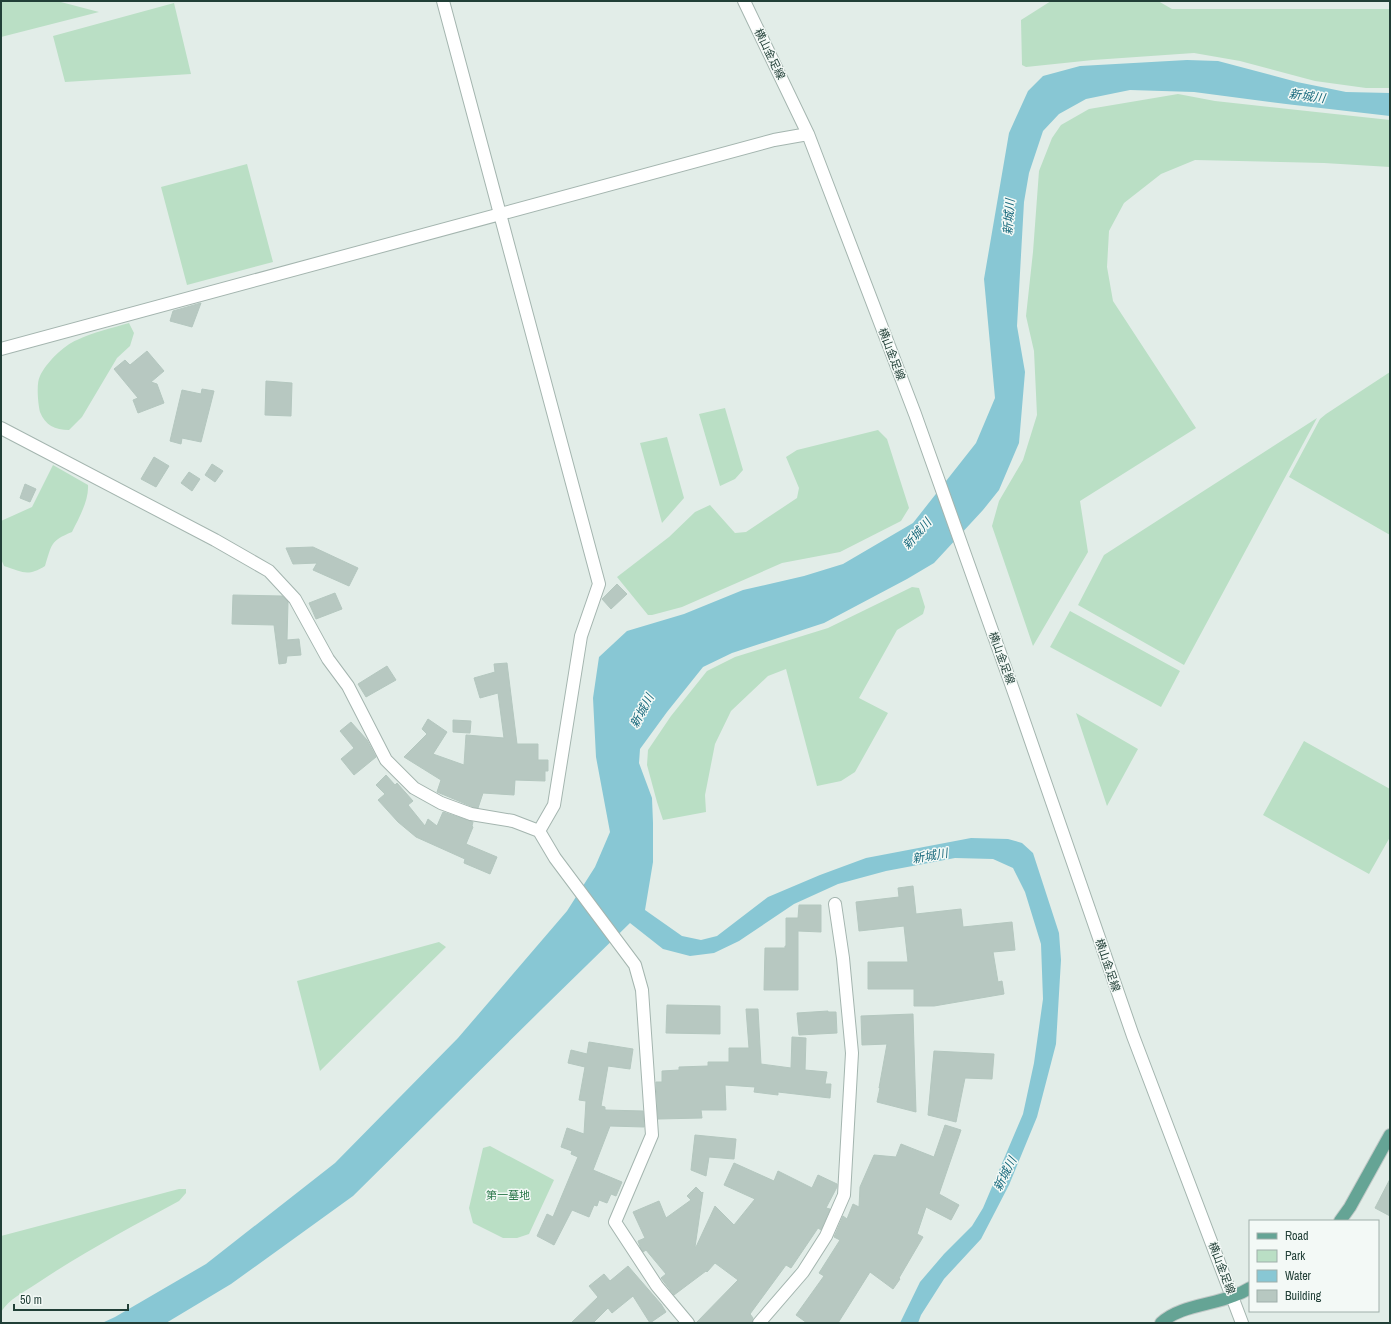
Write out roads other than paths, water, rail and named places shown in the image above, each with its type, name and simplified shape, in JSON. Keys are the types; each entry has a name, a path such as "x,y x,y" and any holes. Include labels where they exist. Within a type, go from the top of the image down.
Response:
{"main road":[{"path":"1341,1220 1350,1207 1390,1136"},
{"path":"1161,1323 1166,1318 1184,1311 1233,1297 1249,1289"}],"street":[{"path":"443,1 599,584 581,636 554,805 539,831"},
{"name":"横山金足線","path":"744,1 808,134 916,414 1133,1036 1242,1323"},
{"path":"1,349 774,140 808,134"},
{"path":"1,428 215,540 269,571 295,600 328,660 348,686 386,760 414,788 441,803 471,814 513,821 539,831 555,858 635,965 642,990 652,1136 614,1222 657,1286 688,1323"},
{"path":"759,1323 803,1272 826,1236 844,1195 852,1053 843,958 835,904"}],"water":[{"name":"新城川","path":"1187,60 1218,61 1297,82 1346,92 1390,93 1390,116 1194,92 1130,90 1086,99 1059,114 1043,131 1029,173 1024,202 1017,326 1025,372 1019,443 999,490 983,510 934,563 824,623 732,653 703,667 640,749 639,763 652,798 653,823 653,862 645,910 682,936 701,940 717,936 768,897 820,875 866,858 971,838 1008,839 1022,843 1033,853 1059,933 1061,960 1056,1044 1037,1117 1009,1185 981,1239 944,1279 921,1315 918,1323 900,1323 920,1282 944,1254 972,1226 983,1208 1023,1114 1034,1063 1043,999 1041,944 1025,892 1013,868 993,859 955,858 886,871 838,884 794,904 739,941 714,953 690,956 663,949 630,923 353,1196 231,1284 166,1323 102,1323 206,1264 335,1163 458,1038 567,911 595,867 610,832 596,757 593,698 599,657 627,631 684,614 743,590 804,576 843,564 913,523 976,443 995,398 984,279 1009,133 1028,91 1043,76 1080,66"}],"park label":[{"name":"第一墓地","path":"508,1195"}]}
